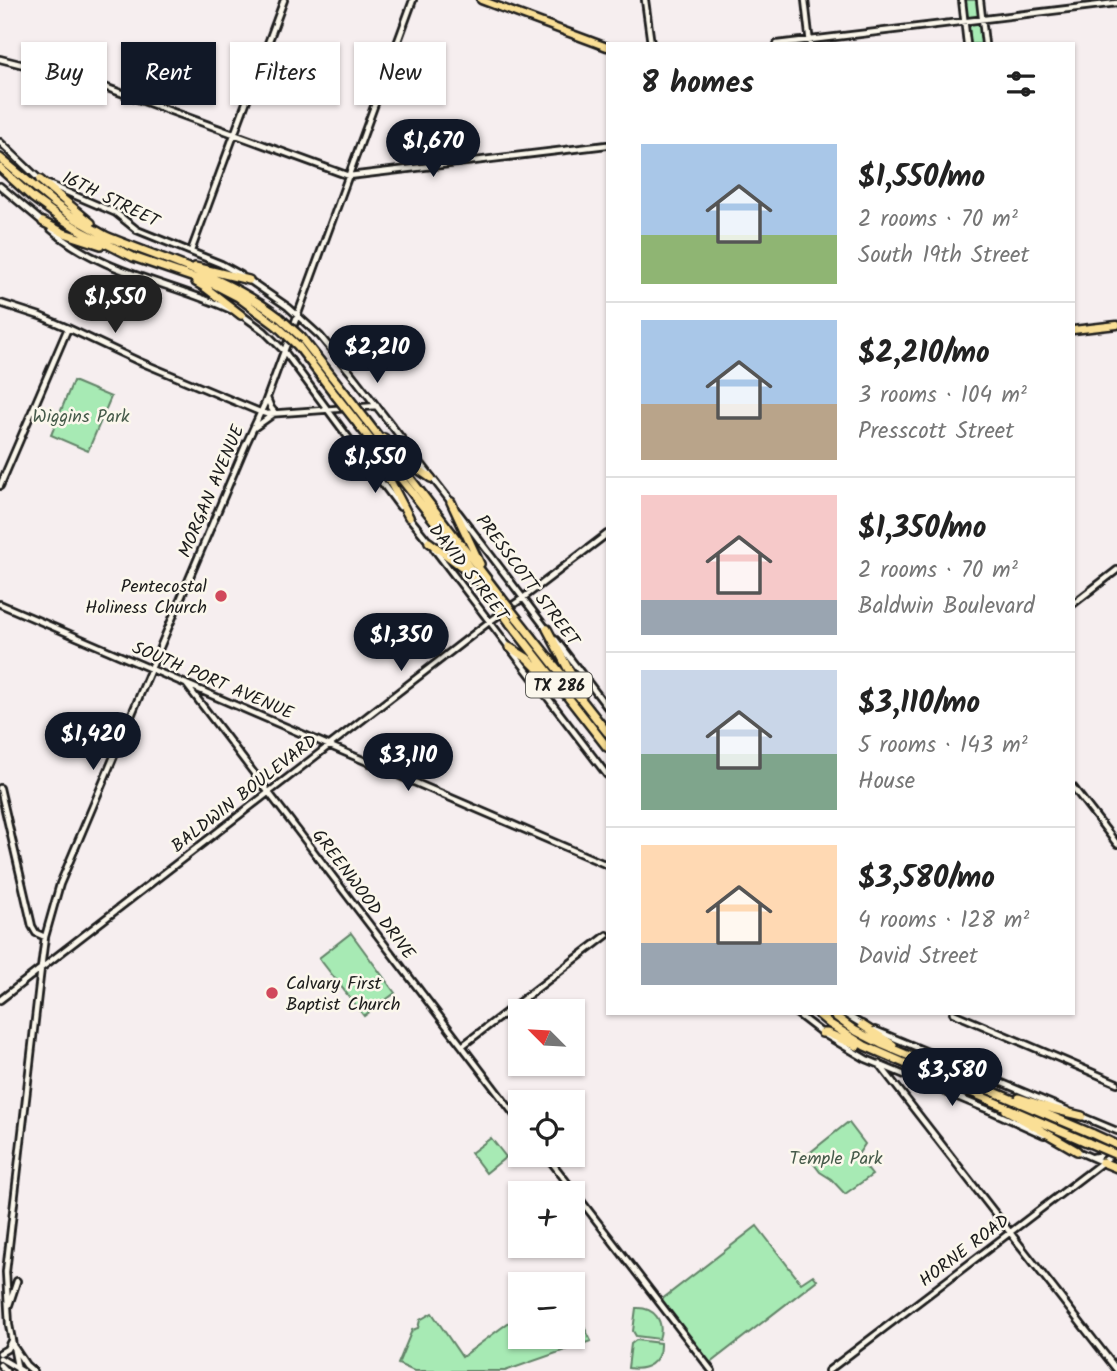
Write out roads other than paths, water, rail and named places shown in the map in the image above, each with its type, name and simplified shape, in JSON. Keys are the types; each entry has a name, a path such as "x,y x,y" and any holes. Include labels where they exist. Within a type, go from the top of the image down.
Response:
{"highway":[{"name":"TX 286","path":"0,158 36,190 121,247 173,261 231,285 264,305 335,396 362,425 486,577 494,598"},
{"name":"TX 286","path":"0,168 33,198 83,232 173,271 215,285 301,337 345,393 362,425 494,598 606,731"},
{"path":"40,180 121,247"},
{"path":"43,222 64,233 121,247"},
{"path":"173,261 249,280"},
{"path":"173,271 206,288 241,315"},
{"path":"362,425 431,478"},
{"path":"362,425 409,517"},
{"path":"451,502 486,577"},
{"path":"429,542 461,566 494,598"},
{"name":"TX 286","path":"514,620 606,746"},
{"path":"547,629 589,708"},
{"path":"509,647 527,659 578,709"},
{"path":"820,1015 847,1036 892,1059"},
{"path":"834,1015 854,1030 881,1044 1117,1143"},
{"path":"862,1025 914,1058"},
{"path":"822,1033 892,1059 1117,1153"},
{"path":"973,1083 1082,1116"},
{"path":"975,1093 1077,1151"},
{"path":"1102,1162 1117,1168"}],"main road":[{"path":"191,251 284,0"},
{"name":"MORGAN AVENUE","path":"19,1370 8,1309 8,1261 41,968 60,884 267,398 414,0"},
{"path":"481,0 606,47"},
{"path":"645,0 651,42"},
{"path":"805,0 810,42 982,18 1117,3"},
{"path":"962,0 967,42"},
{"path":"980,0 985,42"},
{"path":"0,58 91,82 349,176 606,145"},
{"name":"16TH STREET","path":"0,142 40,180 110,210 137,230 221,264"},
{"name":"DAVID STREET","path":"0,186 57,234 94,257 227,308 264,331 284,351 327,411 606,774"},
{"name":"PRESSCOTT STREET","path":"221,264 266,290 320,336 606,706"},
{"path":"0,303 40,316 260,412 377,407"},
{"path":"1075,330 1117,325"},
{"path":"0,486 68,328"},
{"path":"267,398 275,413"},
{"path":"253,428 275,413"},
{"name":"BALDWIN BOULEVARD","path":"0,1000 606,535"},
{"path":"1075,602 1117,569"},
{"name":"SOUTH PORT AVENUE","path":"0,604 606,865"},
{"name":"GREENWOOD DRIVE","path":"186,684 508,1106"},
{"path":"0,788 32,926 36,933 46,937"},
{"path":"1075,790 1117,844"},
{"path":"463,1046 606,936"},
{"path":"799,1015 850,1050 1102,1162"},
{"path":"846,1015 862,1025 1117,1131"},
{"path":"958,1015 1117,1083"},
{"path":"879,1064 1117,1370"},
{"path":"893,1082 900,1073"},
{"path":"1092,1157 1117,1143"},
{"name":"HORNE ROAD","path":"828,1371 1117,1153"},
{"path":"555,1167 712,1371"},
{"path":"8,1309 17,1281"},
{"path":"0,1353 12,1343 33,1371"},
{"path":"0,1358 19,1370"},
{"path":"0,1365 6,1371"}],"place":[{"name":"Pentecostal Holiness Church","path":"221,596"},
{"name":"Calvary First Baptist Church","path":"272,993"}],"park label":[{"name":"Wiggins Park","path":"81,416"},
{"name":"Temple Park","path":"836,1158"}]}
